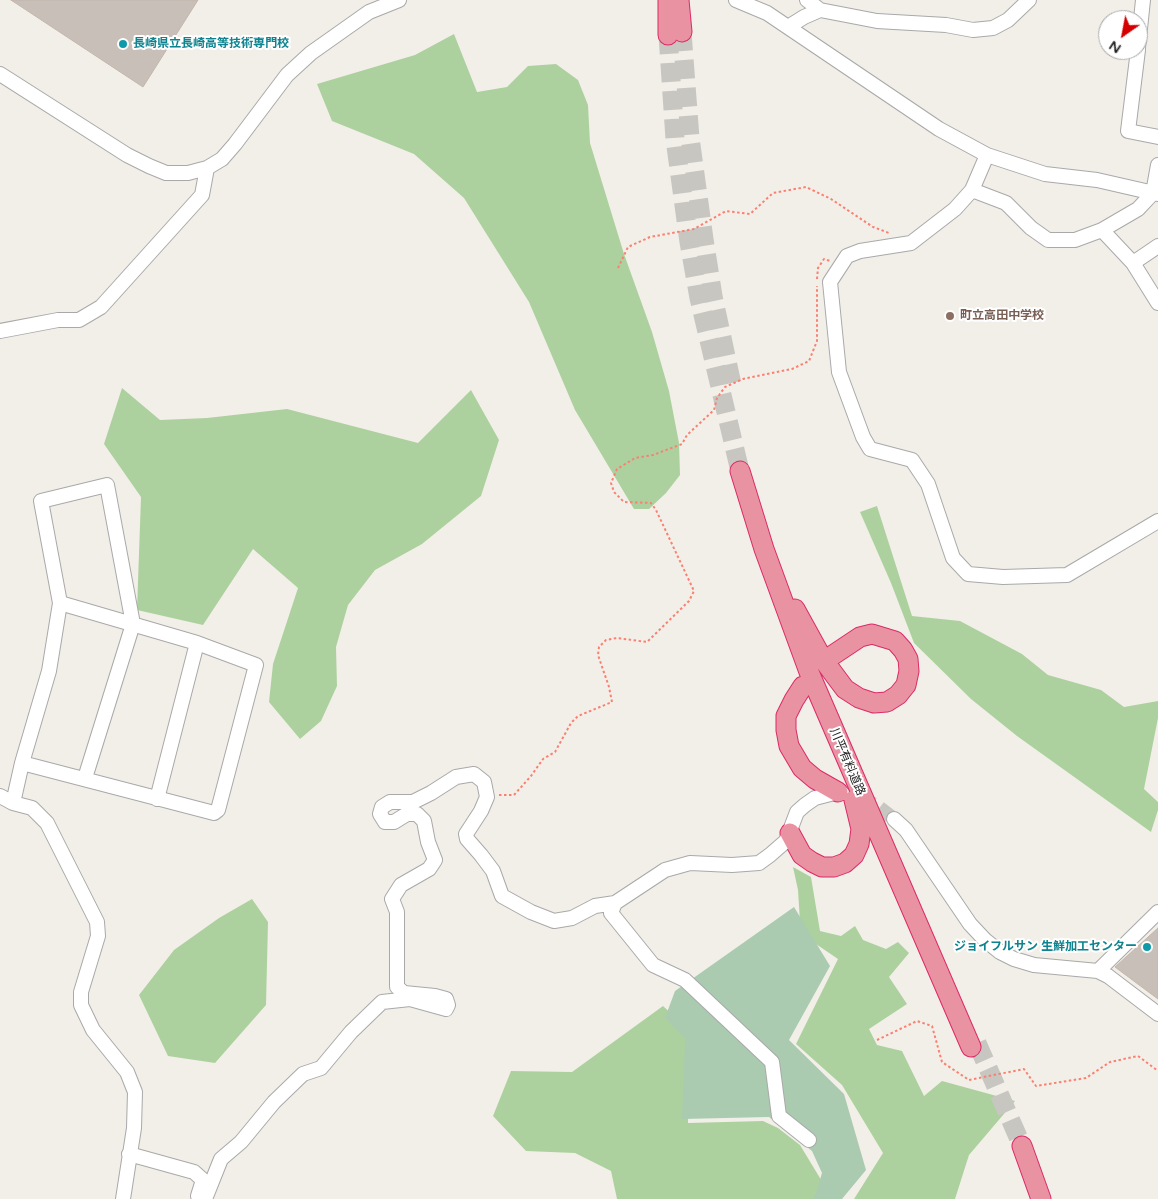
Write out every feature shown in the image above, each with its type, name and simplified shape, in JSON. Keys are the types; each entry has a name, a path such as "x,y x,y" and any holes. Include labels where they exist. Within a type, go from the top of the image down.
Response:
{"highway":[{"path":"668,0 672,30 680,0"},
{"name":"川平有料道路","path":"746,470 792,603 836,718 974,1045 806,679 764,549 746,470"},
{"path":"792,603 822,658 845,688 859,698 874,703 887,702 898,696 906,685 909,671 908,659 895,641 872,634 860,636 833,655"},
{"path":"806,679 786,716 789,746 802,768 815,779 842,793"},
{"path":"790,833 802,854 812,862 822,867 834,867 845,863 854,855 859,844 861,829 857,810 806,679"},
{"path":"1030,1199 1017,1148 1041,1199"}],"street":[{"path":"0,74 149,166 166,173 188,174 208,168 222,158 288,75 311,53 369,12 399,0"},
{"path":"736,0 766,13 938,129 987,155 1045,174 1097,180 1156,193"},
{"path":"807,0 820,10 877,21 946,25 973,30 993,28 1008,20 1028,0"},
{"path":"788,27 804,16 820,10"},
{"path":"1137,60 1128,131 1158,137"},
{"path":"987,155 972,190 955,209 912,243 860,251 847,256 830,282 839,372 863,437 870,449 912,460 928,484 953,558 968,574 1003,577 1067,576 1158,521"},
{"path":"972,190 1006,203 1032,228 1048,240 1075,240 1102,230 1138,209 1156,193 1158,165"},
{"path":"0,331 58,320 79,320 101,307 202,195 208,168"},
{"path":"1102,230 1132,264 1158,303"},
{"path":"1132,264 1158,246"},
{"path":"13,803 22,762 49,672 60,603 41,501 107,485 133,624 85,778"},
{"path":"22,762 214,813 218,810 256,665 197,643 60,603"},
{"path":"157,799 197,643"},
{"path":"205,1199 221,1159 241,1142 274,1102 303,1074 321,1068 351,1032 382,1002 410,1000 446,1009 448,1005 446,999 404,993 397,987 397,912 392,899 400,885 428,869 435,860 428,842 424,821 417,814 407,814 394,822 385,822 380,814 382,807 390,802 413,802 456,777 474,774 484,782 487,796 481,811 466,834 467,839 493,871 502,896 531,912 554,921 572,918 595,906 614,903 665,870 682,865 690,863 732,865 759,863 786,840 797,812 805,805 816,798 842,793"},
{"path":"0,796 13,803 32,808 47,823 97,922 98,936 81,992 81,1005 93,1030 127,1072 135,1092 134,1128 123,1199"},
{"path":"894,818 906,830 970,924 1000,952 1014,959 1034,965 1098,971 1108,976 1158,1014"},
{"path":"614,903 611,913 653,965 685,980 772,1062 780,1116 809,1140"},
{"path":"1098,971 1158,912"},
{"path":"129,1154 194,1172 203,1180 197,1199"}],"path":[{"path":"618,268 628,247 650,237 694,229 726,211 750,214 773,193 806,187 831,199 873,226 912,243"},
{"path":"487,796 514,795 543,759 555,752 571,723 578,716 612,702 598,655 599,647 606,640 617,638 647,642 689,601 694,591 651,503 624,502 614,492 611,483 617,469 635,458 653,455 682,444 687,435 714,410 717,398 725,387 743,379 792,369 809,361 816,341 818,268 824,259 841,265"},
{"path":"877,1040 917,1021 932,1026 942,1062 969,1080 1024,1069 1036,1086 1086,1078 1110,1062 1138,1056 1158,1071"}],"green space":[{"path":"454,34 477,92 507,87 528,66 556,64 578,80 588,105 590,143 624,254 652,332 669,391 679,443 680,475 666,493 649,509 634,509 575,410 529,302 464,198 414,154 332,121 317,84 415,55"},
{"path":"122,388 160,420 207,418 287,409 418,443 471,390 499,440 481,496 422,544 375,570 348,605 336,647 337,686 321,721 300,739 269,702 273,664 298,588 253,549 203,625 137,610 141,497 104,444"},
{"path":"877,506 912,616 960,621 1022,654 1048,675 1101,690 1124,707 1158,701 1158,718 1144,789 1158,802 1158,810 1151,832 1017,736 971,699 914,643 891,583 860,512"},
{"path":"793,867 811,877 820,931 841,936 855,926 863,940 886,949 898,942 909,953 889,977 907,1004 869,1029 877,1045 902,1051 924,1096 942,1081 1015,1101 969,1155 955,1199 854,1199 883,1153 842,1085 796,1044 838,959 810,940 800,922 798,890"},
{"path":"252,899 268,922 266,1005 215,1063 168,1056 139,995 174,950 219,918"},
{"path":"794,907 830,966 789,1040 844,1094 866,1170 842,1199 814,1199 822,1173 812,1151 769,1117 682,1119 685,1038 665,1018 675,991"},
{"path":"663,1006 690,1031 688,1123 763,1121 778,1128 800,1145 823,1183 821,1199 617,1199 611,1171 575,1153 526,1151 493,1116 511,1071 572,1072"}],"building":[{"name":"長崎県立長崎高等技術専門校","path":"11,0 198,0 143,87"},
{"name":"ジョイフルサン 生鮮加工センター","path":"1158,928 1158,999 1115,967"}],"tunnel":[{"path":"682,32 690,138 704,239 713,296 733,389"},
{"path":"668,35 675,139 689,242 699,298 740,471"},
{"path":"861,798 877,806 894,819"},
{"path":"977,1043 1022,1146"}],"place":[{"name":"長崎県立長崎高等技術専門校","path":"123,44"},
{"name":"町立高田中学校","path":"950,316"},
{"name":"ジョイフルサン 生鮮加工センター","path":"1147,947"}]}
